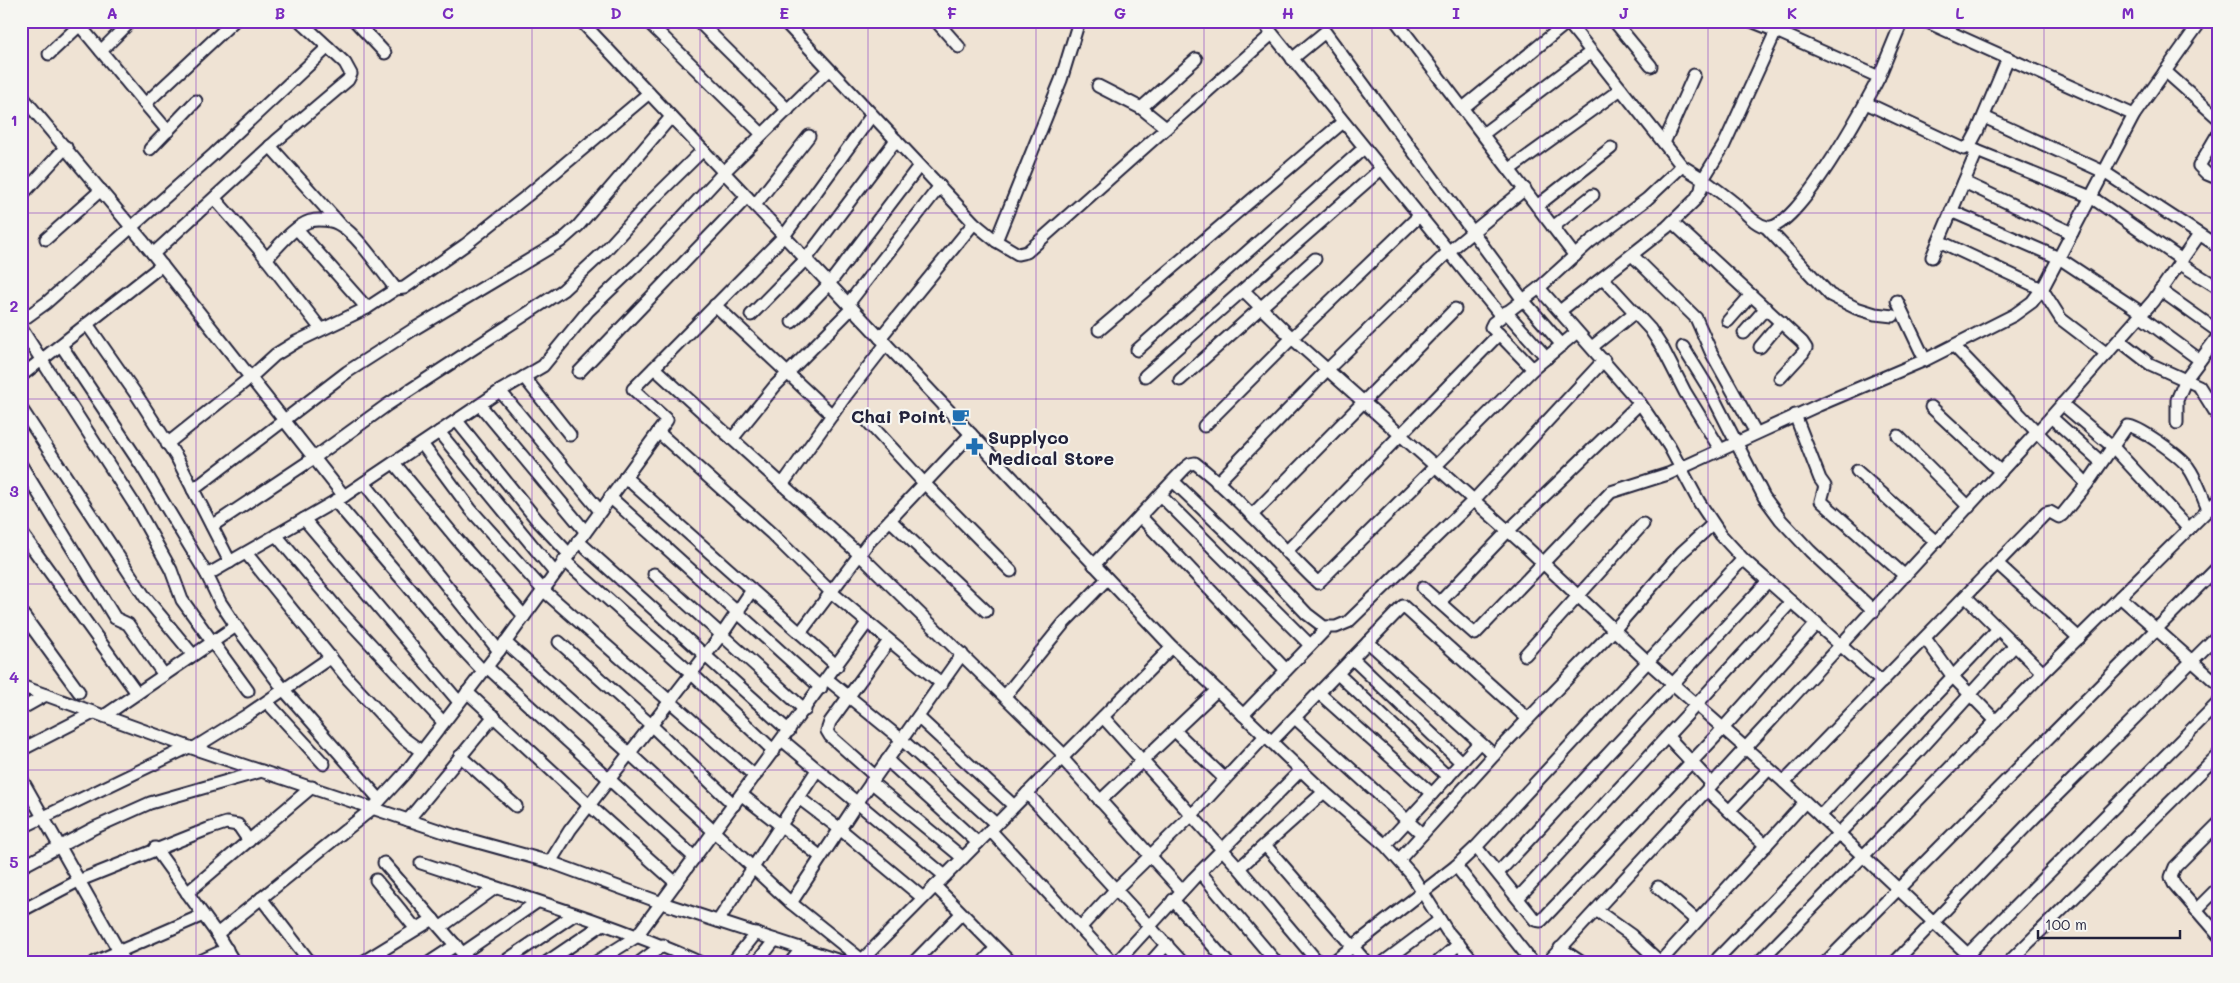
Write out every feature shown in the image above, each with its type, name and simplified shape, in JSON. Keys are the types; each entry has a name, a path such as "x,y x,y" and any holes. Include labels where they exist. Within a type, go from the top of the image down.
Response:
{"street":[{"path":"101,51 131,21"},
{"path":"145,104 234,21"},
{"path":"154,254 270,146 348,80 351,74 349,69 300,21"},
{"path":"355,21 385,52"},
{"path":"581,21 1172,647 1324,792 1385,845 1399,860 1423,892 1440,920 1474,962"},
{"path":"647,21 762,134"},
{"path":"698,21 788,110"},
{"path":"784,21 828,70 974,223 996,241 1018,254 1027,252 1272,34"},
{"path":"936,21 959,47"},
{"path":"996,241 1060,80 1079,21"},
{"path":"1262,21 1448,252 1503,314 1547,358"},
{"path":"1396,21 1484,134 1575,256"},
{"path":"1614,21 1651,66"},
{"path":"1751,21 1779,26 1879,76"},
{"path":"1767,228 1778,226 1793,211 1836,154 1866,103 1902,21"},
{"path":"1925,21 2134,115"},
{"path":"1463,108 1567,22 1682,166 1703,179 1755,221 1767,228 1830,294 1856,308 1875,314 1893,316"},
{"path":"1423,588 1476,634 1611,492 1680,468 1795,415 1925,360 2014,315 2032,302 2060,258 2134,115 2197,22"},
{"path":"49,54 80,23 168,131"},
{"path":"1560,311 1632,255 1695,200 1701,190 1703,179 1724,145 1779,26"},
{"path":"1292,59 1325,32 1523,300 1562,345"},
{"path":"21,321 46,303 132,228 328,47"},
{"path":"1484,134 1591,52"},
{"path":"1932,258 1964,182 1972,149 1970,145 2008,58"},
{"path":"1141,108 1196,59"},
{"path":"207,575 340,499 500,391 543,366 588,312 650,252 724,172 828,70"},
{"path":"2165,71 2219,119"},
{"path":"1664,143 1694,75"},
{"path":"1098,86 1141,108 1166,128"},
{"path":"1510,169 1621,89"},
{"path":"167,444 251,377 275,355 296,342 367,308 396,289 404,288 465,245 528,195 649,92"},
{"path":"21,95 154,254 314,458 340,499 455,641 695,858"},
{"path":"150,148 196,101"},
{"path":"1866,103 1964,149 1972,149 2091,197 2219,288"},
{"path":"217,934 377,804 421,751 502,647 667,420 633,389 784,236 872,115"},
{"path":"1984,116 2104,172 2199,235 2219,246"},
{"path":"194,490 347,372 414,329 561,241 578,226 671,117"},
{"path":"1099,330 1343,122"},
{"path":"2219,132 2199,166 2207,174 2219,179"},
{"path":"579,372 751,201 809,136"},
{"path":"751,315 806,259 896,140"},
{"path":"270,146 351,234 396,289"},
{"path":"21,196 66,147"},
{"path":"1136,350 1364,148"},
{"path":"1537,206 1611,148"},
{"path":"212,526 314,458 387,406 562,290 605,251 647,205 703,150"},
{"path":"792,322 829,284 919,166"},
{"path":"1533,369 1492,327 1492,323 1539,288 1575,256 1646,199 1682,166"},
{"path":"1145,376 1381,169"},
{"path":"1964,182 2072,233"},
{"path":"732,439 788,372 850,306 940,186"},
{"path":"1217,483 1327,370 1448,252 1525,189"},
{"path":"46,239 102,190"},
{"path":"1553,227 1594,195"},
{"path":"215,199 266,259 321,330"},
{"path":"1951,211 2060,258 2141,314 2200,360"},
{"path":"1204,426 1419,216"},
{"path":"266,259 297,229 311,221 318,220 340,224"},
{"path":"1672,222 1802,342 1806,348 1780,378"},
{"path":"782,485 883,341 974,223"},
{"path":"297,229 367,308"},
{"path":"1549,961 2051,417 2141,314 2199,235"},
{"path":"1939,241 2042,289 2061,319 2107,354"},
{"path":"1632,255 1696,318 1711,352 1756,433"},
{"path":"1180,380 1315,259"},
{"path":"21,376 162,265"},
{"path":"1603,278 1650,329 1685,392 1720,449"},
{"path":"1539,288 1640,403 1669,446 1714,524 1743,559 1882,682"},
{"path":"1243,290 1260,309 1474,500 1648,662 1784,782 1933,922 1968,959 2219,702"},
{"path":"2160,290 2219,334 2186,379 2177,400 2177,423"},
{"path":"1728,321 1751,295"},
{"path":"1897,301 1925,360"},
{"path":"715,306 832,415"},
{"path":"1744,333 1766,308"},
{"path":"1252,515 1455,309"},
{"path":"1592,348 1634,313"},
{"path":"1760,347 1781,322"},
{"path":"87,324 138,397 167,444 194,490 230,562"},
{"path":"21,328 136,507 171,570 182,600 248,691"},
{"path":"1094,565 1190,464 1195,463 1252,515 1318,583 1533,369 1578,332"},
{"path":"1286,552 1499,334"},
{"path":"2119,340 2150,364 2199,386 2219,418"},
{"path":"61,345 141,465 207,575 220,602 236,626 284,690 377,804"},
{"path":"1954,346 2087,484"},
{"path":"1683,347 1709,389 1764,497 1781,520 1874,611"},
{"path":"1174,481 1257,560 1307,614 1328,627 1336,627 1348,622 1474,500 1604,360"},
{"path":"654,368 860,555 1005,696 1063,757 1100,801 1182,891"},
{"path":"524,377 570,435"},
{"path":"500,391 600,511"},
{"path":"1440,602 1508,531 1640,403"},
{"path":"2062,404 2112,447 2189,528"},
{"path":"480,405 582,536 705,655 786,736 817,770 945,876"},
{"path":"1931,407 2001,472"},
{"path":"21,408 145,598 193,655"},
{"path":"1795,415 1820,479 1825,486 1821,501 1905,576"},
{"path":"2051,417 2101,462"},
{"path":"456,421 566,557 774,751"},
{"path":"869,423 924,483 1011,571"},
{"path":"1784,782 2046,513 2050,512 2059,517 2062,515 2087,484 2128,426 2140,429 2188,467 2208,509"},
{"path":"439,432 555,573"},
{"path":"658,432 772,534 831,592 942,684"},
{"path":"800,633 860,555 890,520 971,434"},
{"path":"1898,436 1969,507"},
{"path":"422,444 471,510 543,590 755,776"},
{"path":"394,463 524,616"},
{"path":"21,465 115,618 128,624 164,674"},
{"path":"1857,471 1936,542"},
{"path":"625,477 837,666"},
{"path":"364,483 502,647 629,753 791,903 861,961 1172,647"},
{"path":"1160,495 1310,645"},
{"path":"610,497 738,611 824,683 849,696 902,740 993,827 1080,928 1120,960 1173,900 1302,770"},
{"path":"1759,962 2043,673 2219,499"},
{"path":"1140,516 1286,670"},
{"path":"304,519 459,702"},
{"path":"890,520 986,611"},
{"path":"1525,655 1643,524"},
{"path":"1399,860 1494,755 1614,630 1682,552 1714,524"},
{"path":"21,532 26,547 138,693"},
{"path":"276,536 337,608 443,722"},
{"path":"246,553 382,717 402,737 421,751"},
{"path":"1333,962 1456,866 1476,847 1743,559"},
{"path":"1998,564 2079,638"},
{"path":"1826,962 2219,566"},
{"path":"654,574 805,710"},
{"path":"1005,696 1064,623 1107,579"},
{"path":"1498,874 1674,684 1729,621 1768,581"},
{"path":"550,862 570,830 721,635 752,590"},
{"path":"1966,597 2043,673"},
{"path":"2120,597 2219,685"},
{"path":"1518,898 1791,602"},
{"path":"1080,928 1114,890 1191,816 1225,779 1268,739 1295,718 1403,606 1528,719"},
{"path":"21,612 79,692"},
{"path":"596,962 636,937 786,736 867,623"},
{"path":"1476,847 1535,920 1538,922 1544,919 1723,728 1817,623"},
{"path":"104,716 236,626"},
{"path":"1243,715 1328,627"},
{"path":"1820,816 1998,629"},
{"path":"1895,962 2219,634"},
{"path":"1925,638 1953,677 1996,721"},
{"path":"889,641 830,722 827,731 873,779 963,858"},
{"path":"559,642 734,805"},
{"path":"1368,642 1494,755"},
{"path":"1718,958 1839,834 2015,646"},
{"path":"791,903 873,779 962,654"},
{"path":"21,828 192,747 267,702 331,657"},
{"path":"1352,658 1461,762"},
{"path":"1338,674 1448,777"},
{"path":"21,686 93,713 312,788 377,804 408,820 456,836 550,862 662,903 837,961"},
{"path":"1100,801 1217,690"},
{"path":"467,692 676,883"},
{"path":"1319,693 1432,794"},
{"path":"21,709 46,695"},
{"path":"267,702 324,764"},
{"path":"21,750 93,713"},
{"path":"408,820 494,716"},
{"path":"1103,716 1239,868 1318,962"},
{"path":"918,717 1014,806"},
{"path":"1295,718 1422,834"},
{"path":"1174,730 1225,779"},
{"path":"1668,736 1692,761 1709,787 1729,811 1766,846"},
{"path":"1385,845 1479,742"},
{"path":"2010,962 2219,754"},
{"path":"460,756 516,806"},
{"path":"887,760 978,842"},
{"path":"1729,811 1769,769"},
{"path":"718,921 817,770"},
{"path":"21,867 94,828 150,803 262,771"},
{"path":"21,778 125,962"},
{"path":"188,893 312,788"},
{"path":"1239,868 1324,792"},
{"path":"1026,794 1182,962"},
{"path":"742,795 821,857"},
{"path":"798,798 840,829 923,898"},
{"path":"1596,910 1631,936 1660,962 1805,802"},
{"path":"21,911 78,881 194,833 231,823 238,825 249,841"},
{"path":"2219,823 2172,872 2171,877 2174,884 2219,936"},
{"path":"1265,845 1366,962"},
{"path":"155,848 217,934 234,962"},
{"path":"384,863 463,953"},
{"path":"421,863 575,914 663,946 679,958 699,962"},
{"path":"1456,866 1532,962"},
{"path":"1200,872 1276,962"},
{"path":"376,880 416,929"},
{"path":"935,886 1010,962"},
{"path":"1658,887 1697,922"},
{"path":"2196,910 2219,887"},
{"path":"363,962 416,929 437,923 495,888"},
{"path":"261,898 310,962"},
{"path":"1173,900 1227,962"},
{"path":"430,962 463,953 537,902"},
{"path":"504,962 575,914"},
{"path":"914,962 961,914"},
{"path":"95,962 203,915"},
{"path":"1384,962 1440,920"},
{"path":"548,962 603,924"},
{"path":"733,962 756,933"},
{"path":"757,962 776,940"},
{"path":"1151,962 1167,944"},
{"path":"1438,962 1459,944"},
{"path":"640,962 663,946"},
{"path":"791,962 802,948"},
{"path":"1560,948 1581,962"},
{"path":"198,962 227,949"},
{"path":"983,962 996,949"}],"place":[{"name":"Chai Point","path":"960,416"},
{"name":"Supplyco Medical Store","path":"974,447"}]}
